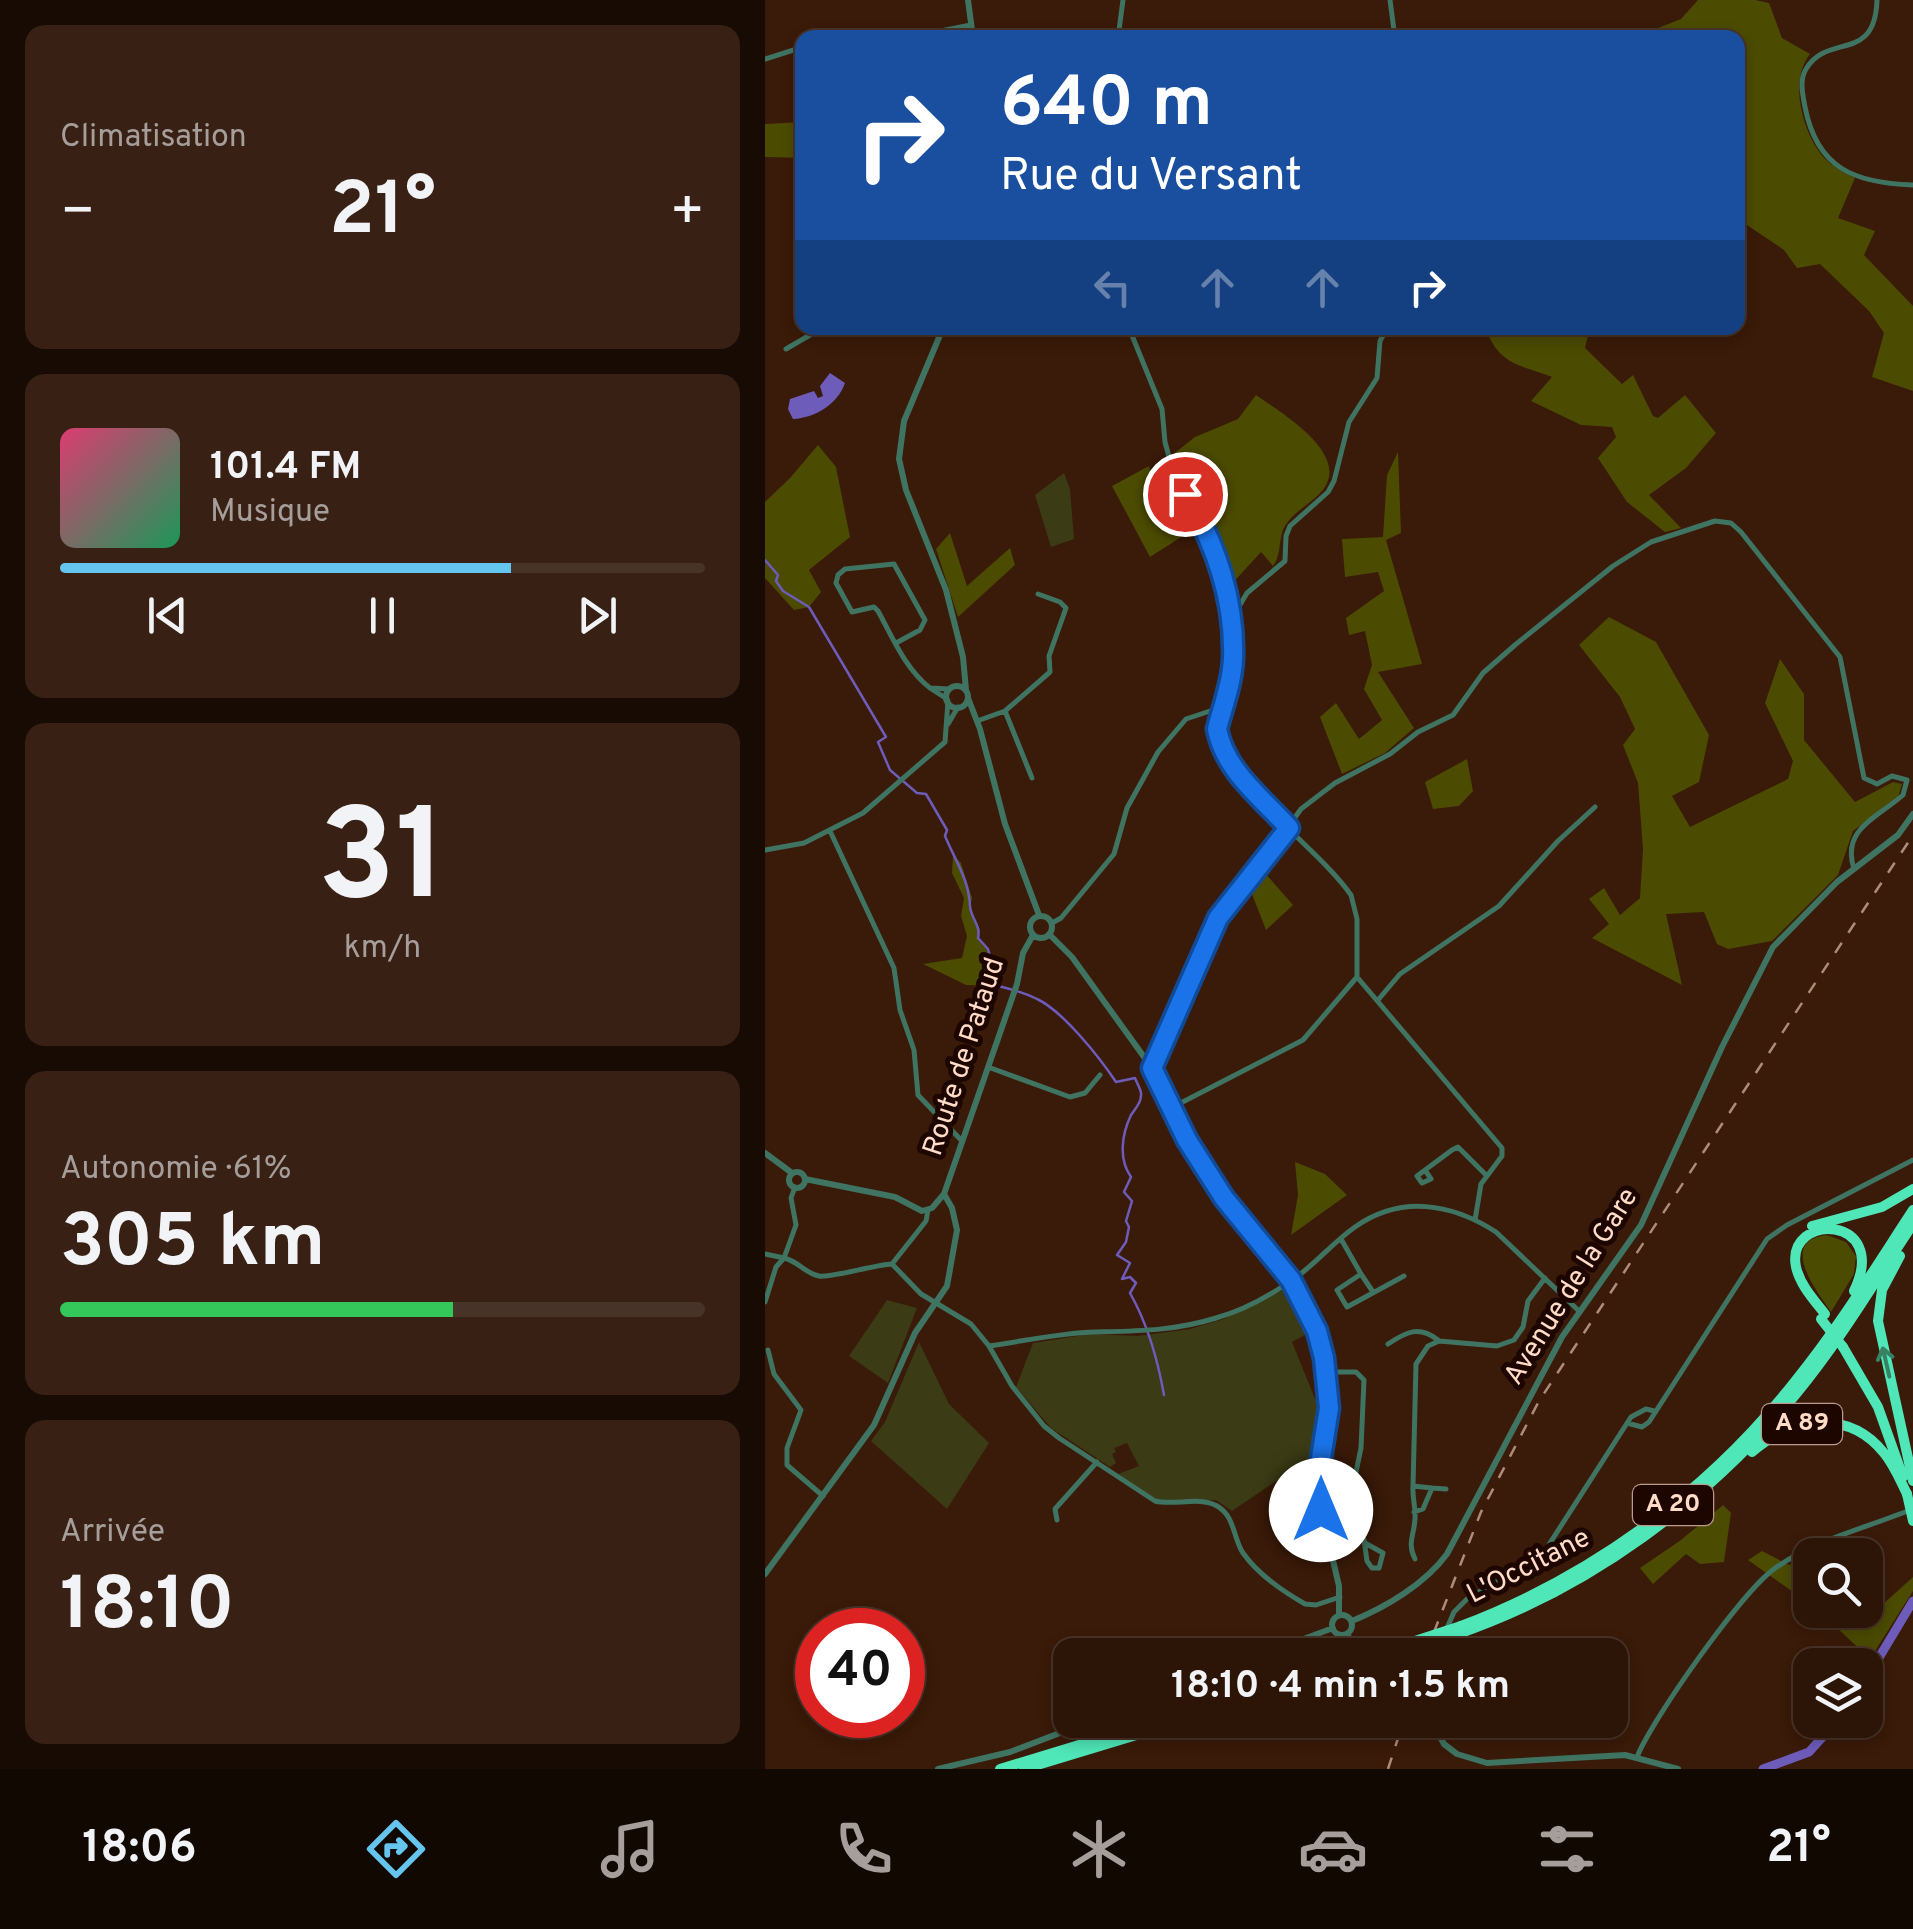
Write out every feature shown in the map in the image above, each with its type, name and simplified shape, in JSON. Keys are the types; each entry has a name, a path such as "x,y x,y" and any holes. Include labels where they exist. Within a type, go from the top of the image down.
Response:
{"highway":[{"path":"1913,1189 1882,1207 1814,1225 1795,1240 1789,1260 1793,1278 1874,1388 1911,1487 1913,1521"},
{"name":"L'Occitane","path":"1460,1630 1569,1576 1669,1508 1753,1431 1837,1324 1913,1210"},
{"name":"L'Occitane","path":"1437,1638 1503,1617 1579,1579 1661,1524 1711,1483 1797,1393 1913,1224"},
{"path":"1823,1316 1797,1272 1795,1256 1806,1237 1829,1228 1853,1238 1863,1259 1855,1288 1837,1324"},
{"path":"1901,1459 1877,1314 1886,1280 1913,1232"},
{"name":"A 89","path":"1711,1483 1781,1431 1813,1422 1837,1424 1862,1434 1901,1459"},
{"path":"999,1769 1101,1738"},
{"path":"1024,1769 1126,1738"}],"street":[{"path":"968,0 972,30"},
{"path":"1120,30 1125,0"},
{"path":"1390,0 1394,30"},
{"path":"1877,0 1874,28 1865,38 1807,66 1803,77 1804,104 1817,146 1832,163 1869,181 1913,184"},
{"path":"946,30 972,25"},
{"path":"765,59 795,50"},
{"path":"786,349 810,335"},
{"path":"940,335 904,421 899,460 947,590 967,694 1001,811 1039,916"},
{"path":"1132,335 1162,409 1172,468 1216,552 1231,620 1233,660 1219,738 1239,777 1351,895 1357,920 1357,977 1303,1040 1171,1108"},
{"path":"1231,620 1247,593 1277,571 1285,560 1290,526 1328,492 1334,481 1349,422 1377,378 1384,335"},
{"path":"1152,1068 1218,918 1301,810 1335,783 1453,715 1483,673 1595,581 1651,542 1715,521 1731,523 1741,532 1840,657 1863,778 1877,784 1892,776 1907,780 1903,795 1857,831 1849,853 1854,869"},
{"path":"896,644 919,630 925,620 895,564 838,574 836,583 851,612 874,608 911,673 976,719"},
{"path":"976,719 1005,710 1049,672 1049,656 1067,608 1038,594"},
{"path":"947,726 947,700 963,664"},
{"path":"930,688 951,688 967,694"},
{"path":"765,850 804,843 863,813 941,746 947,726 967,694"},
{"path":"1051,924 1061,918 1114,854 1127,808 1158,752 1186,719 1223,707"},
{"path":"1005,710 1032,778"},
{"path":"1378,1000 1399,974 1506,900 1595,807"},
{"name":"Avenue de la Gare","path":"1352,1621 1385,1606 1429,1574 1447,1554 1561,1337 1629,1244 1652,1205 1722,1048 1773,948 1805,911 1898,835 1913,814"},
{"path":"830,831 894,968 901,1010 914,1050 917,1095 961,1140"},
{"path":"1039,916 1047,917 1051,924 1049,934 1039,938 1033,935 1029,924 1039,916"},
{"path":"1049,934 1072,957 1152,1068 1187,1140 1215,1184 1291,1280 1317,1331 1326,1372 1328,1428 1318,1496 1340,1597 1333,1628 1339,1634 1347,1634"},
{"name":"Route de Pataud","path":"944,1194 1015,991 1023,952 1033,935"},
{"path":"1357,977 1502,1148 1502,1156 1481,1184 1475,1220"},
{"path":"987,1066 1075,1097 1085,1093 1100,1075"},
{"path":"1425,1170 1458,1147 1486,1175"},
{"path":"765,1153 805,1179 895,1197 922,1211 928,1210"},
{"path":"1627,1423 1645,1426 1773,1234 1913,1160"},
{"path":"793,1174 790,1182 795,1187"},
{"path":"795,1187 805,1179"},
{"path":"765,1302 796,1217 791,1198 795,1187"},
{"path":"765,1254 798,1262 813,1275 825,1277 855,1268 892,1264 925,1220 928,1210 944,1194 955,1219 956,1244 947,1286 915,1332 874,1425 765,1574"},
{"path":"989,1346 1093,1332 1146,1333 1217,1318 1291,1280 1357,1226 1394,1208 1411,1205 1440,1206 1496,1232 1579,1312"},
{"path":"1341,1239 1373,1292"},
{"path":"892,1264 935,1304 971,1324 1044,1426 1155,1501 1218,1506 1232,1522 1250,1561 1305,1604 1340,1597"},
{"path":"1361,1274 1337,1290 1347,1307 1404,1276"},
{"path":"1388,1344 1412,1330 1439,1340 1497,1346 1514,1340 1523,1327 1527,1301 1545,1278"},
{"path":"1415,1559 1410,1546 1416,1364 1428,1346 1439,1340"},
{"path":"766,1348 774,1374 801,1410 787,1448 787,1465 823,1496"},
{"path":"1326,1372 1356,1372 1364,1380 1361,1448 1355,1477 1367,1562 1372,1568 1379,1568 1383,1553 1365,1544"},
{"path":"1444,1638 1462,1602 1541,1556 1627,1423 1639,1411 1655,1412"},
{"path":"1057,1520 1055,1509 1097,1462"},
{"path":"1413,1486 1445,1489"},
{"path":"1414,1512 1423,1508 1432,1488"},
{"path":"1637,1756 1643,1740 1763,1578 1805,1552 1913,1509"},
{"path":"1339,1615 1352,1621 1347,1634"},
{"path":"1306,1638 1333,1628"},
{"path":"1347,1634 1350,1638"},
{"path":"938,1769 1010,1752 1053,1736"},
{"path":"1441,1738 1457,1754 1487,1763 1637,1756 1678,1769"}],"shaded area":[{"path":"1698,0 1769,3 1782,38 1810,54 1799,89 1812,140 1835,167 1855,178 1838,218 1875,231 1864,255 1913,306 1913,391 1872,377 1884,333 1869,311 1820,264 1797,268 1784,250 1745,224 1745,30 1653,30 1681,19"},
{"path":"795,122 795,158 765,157 765,124"},
{"path":"1488,335 1588,335 1585,348 1622,384 1633,375 1653,416 1658,418 1685,395 1716,433 1686,468 1649,495 1681,528 1665,532 1627,502 1598,458 1616,437 1612,427 1581,425 1531,401 1552,377 1519,366"},
{"path":"830,373 845,383 837,397 817,413 793,419 788,409 790,399 814,391 818,398 823,396 820,386"},
{"path":"1256,395 1310,437 1328,463 1329,477 1322,491 1284,528 1273,566 1261,552 1230,586 1206,516 1184,485 1172,455 1195,437 1238,419"},
{"path":"818,445 836,467 850,537 809,570 821,592 809,607 794,610 765,578 765,502"},
{"path":"1398,452 1401,533 1386,540 1422,664 1378,672 1414,728 1385,753 1342,774 1320,717 1336,703 1359,739 1382,720 1364,689 1372,665 1365,631 1349,635 1346,618 1384,591 1378,572 1345,577 1342,539 1383,537 1387,475"},
{"path":"1149,466 1157,503 1176,491 1200,525 1150,557 1112,486"},
{"path":"1064,473 1070,489 1074,539 1051,547 1035,495"},
{"path":"950,533 967,586 1010,548 1015,565 958,617 936,549"},
{"path":"1609,617 1656,642 1709,735 1699,782 1672,796 1690,827 1788,779 1793,761 1765,703 1780,659 1804,694 1804,740 1855,802 1893,782 1902,784 1898,798 1853,831 1838,875 1772,941 1728,949 1717,944 1704,912 1666,914 1682,985 1592,938 1609,924 1589,899 1604,888 1620,915 1640,898 1643,849 1638,783 1623,745 1635,729 1620,697 1579,645"},
{"path":"1467,759 1473,791 1459,806 1433,809 1425,782"},
{"path":"953,855 961,863 972,898 970,907 980,930 978,938 988,949 998,986 966,985 923,964 962,958 967,936 961,916 964,898 952,873"},
{"path":"1264,872 1293,905 1266,930 1250,889"},
{"path":"1295,1162 1325,1174 1347,1195 1291,1235 1298,1195"},
{"path":"1827,1235 1846,1242 1856,1256 1854,1274 1831,1312 1810,1280 1803,1256 1812,1239"},
{"path":"1291,1288 1312,1331 1292,1342 1324,1421 1316,1454 1232,1511 1216,1500 1155,1500 1118,1474 1139,1466 1127,1443 1114,1448 1116,1463 1110,1467 1051,1428 1016,1387 1033,1343 1090,1334 1138,1336 1190,1329 1224,1319"},
{"path":"887,1300 917,1308 888,1383 849,1356"},
{"path":"919,1342 949,1404 989,1443 947,1509 871,1441 885,1422"},
{"path":"1723,1505 1731,1513 1724,1562 1700,1564 1686,1554 1653,1584 1640,1568"},
{"path":"1762,1551 1793,1564 1793,1592 1748,1560"},
{"path":"1913,1577 1913,1591 1877,1648 1858,1648 1837,1628 1883,1628 1883,1604"}],"waterway":[{"path":"765,560 778,575 776,581 783,591 809,607 886,737 878,742 890,770 917,793 926,794 947,830 945,836 964,879 978,938 988,949 998,986 1047,1005 1091,1048 1116,1082 1135,1078 1141,1096 1128,1122 1123,1146 1124,1162 1131,1177 1124,1192 1132,1201 1126,1221 1126,1242 1117,1255 1130,1263 1122,1279 1130,1277 1136,1283 1130,1293 1151,1342 1164,1395"},
{"path":"1883,1651 1913,1601"},
{"path":"1763,1769 1809,1752 1822,1738"}],"railway":[{"path":"1432,1638 1481,1512 1539,1401 1913,835"},
{"path":"1388,1769 1398,1738"}],"route":[{"path":"1185,494 1216,552 1229,606 1233,660 1217,729 1219,738 1239,777 1289,828 1218,918 1152,1068 1187,1140 1224,1198 1291,1280 1317,1331 1329,1408 1318,1477 1321,1510"}]}
